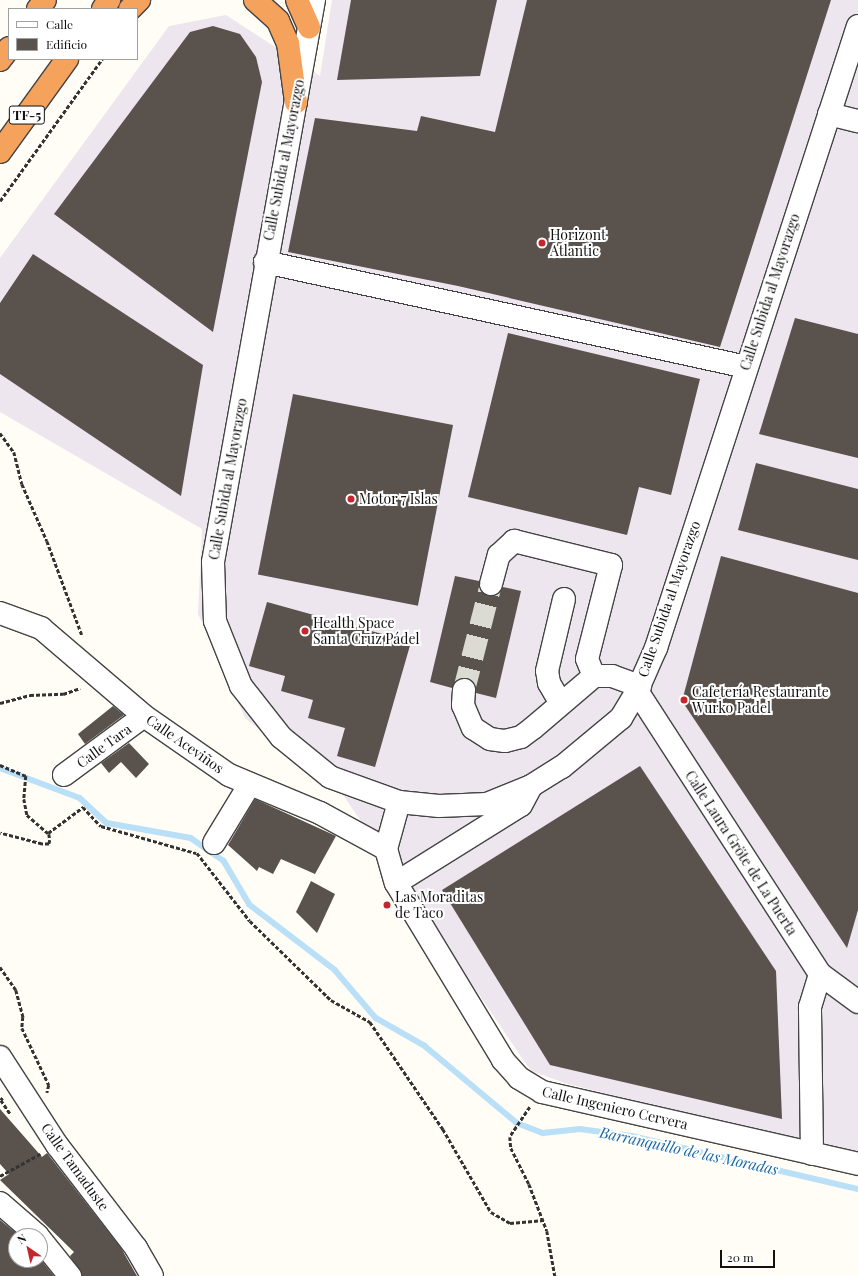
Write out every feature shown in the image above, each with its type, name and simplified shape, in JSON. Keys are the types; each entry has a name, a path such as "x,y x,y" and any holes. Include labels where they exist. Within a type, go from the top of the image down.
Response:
{"highway":[{"path":"39,8 45,0"},
{"path":"255,0 278,21 288,43 296,102"},
{"path":"297,0 309,27"},
{"path":"0,60 8,49"},
{"name":"TF-5","path":"0,152 66,60"},
{"path":"54,77 79,60"}],"street":[{"name":"Calle Subida al Mayorazgo","path":"314,0 265,262 213,562 215,621 241,686 281,737 330,777 399,802 439,806 487,804 531,786 562,768 621,718 638,688 656,648 745,367 858,26"},
{"path":"829,114 858,121"},
{"path":"265,262 745,367"},
{"path":"491,584 499,554 514,541 611,565 587,659 594,676"},
{"path":"560,702 548,683 547,671 564,599"},
{"name":"Calle Aceviños","path":"0,613 41,628 144,716 229,774 320,814 386,849"},
{"path":"464,690 463,705 466,717 481,735 505,741 521,737 533,728 560,702 594,676 612,676 638,688"},
{"name":"Calle Laura Gröte de La Puerta","path":"638,688 820,974 858,1002"},
{"name":"Calle Tara","path":"64,775 144,716"},
{"path":"205,848 250,784"},
{"path":"396,883 521,805 531,786"},
{"path":"386,849 399,802"},
{"name":"Calle Ingeniero Cervera","path":"386,849 396,883 503,1060 519,1078 542,1092 858,1164"},
{"path":"812,1154 810,1006 820,974"},
{"name":"Calle Tamaduste","path":"0,1057 57,1145 136,1248 152,1276"},
{"path":"0,1203 29,1228"},
{"path":"48,1249 70,1276"}],"path":[{"path":"0,201 101,60"},
{"path":"0,433 14,452 22,484 47,541 82,638"},
{"path":"0,703 30,695 63,694 79,688 96,675"},
{"path":"0,766 26,776 24,799 27,815 48,833 49,844 42,844 0,833"},
{"path":"48,833 83,807 101,826 205,848 250,921 331,1000 370,1022 443,1129 491,1212 510,1223 542,1220"},
{"path":"0,967 16,990 23,1017 22,1028 49,1085 42,1098 39,1094 9,1111"},
{"path":"542,1092 510,1137 511,1148 542,1220 555,1276"},
{"path":"0,1175 57,1145"}],"shaded area":[{"path":"332,0 858,0 858,1157 568,1084 531,1071 343,795 245,718 198,614 202,529 0,412 0,258 169,26 226,15 320,76"}],"building":[{"path":"351,0 497,0 480,76 337,80"},
{"path":"527,0 831,0 720,347 458,286 288,252 315,118 417,131 421,116 495,132"},
{"path":"213,26 240,34 256,57 262,82 213,332 54,214 190,32"},
{"path":"33,254 203,365 181,496 0,374 0,303"},
{"path":"795,318 858,334 858,458 759,434"},
{"path":"508,333 700,379 671,495 639,487 627,535 468,497"},
{"name":"Motor 7 Islas","path":"293,394 453,425 418,606 258,575"},
{"path":"756,463 858,489 858,560 738,530"},
{"path":"721,556 858,593 858,910 847,948 682,701"},
{"path":"455,576 479,581 482,592 488,596 499,593 503,587 521,591 496,698 476,693 475,684 465,678 458,679 452,688 430,682"},
{"path":"267,602 411,642 375,767 337,756 345,728 308,718 313,700 281,691 285,676 249,666"},
{"path":"113,706 124,715 85,744 78,734"},
{"path":"129,743 149,764 136,778 121,762 109,773 101,763"},
{"path":"640,766 776,971 782,1119 550,1065 442,890"},
{"path":"255,799 336,836 315,874 281,859 273,874 259,867 257,871 228,845"},
{"path":"311,881 335,894 317,933 296,912"},
{"path":"0,1109 42,1157 47,1153 121,1248 137,1276 82,1276 70,1256 74,1252 0,1180 9,1174 0,1164"},
{"path":"0,1220 10,1228 8,1228 8,1268 48,1268 54,1276 0,1276"}],"waterway":[{"name":"Barranquillo de las Moradas","path":"0,768 80,798 107,823 191,838 224,861 250,905 335,970 376,1018 425,1046 517,1123 543,1133 580,1129 632,1136 858,1189"}],"tunnel":[{"path":"464,690 491,584"}],"place":[{"name":"Horizont Atlantic","path":"542,243"},
{"name":"Motor 7 Islas","path":"351,499"},
{"name":"Health Space Santa Cruz Pádel","path":"305,631"},
{"name":"Cafetería Restaurante Wurko Padel","path":"684,700"},
{"name":"Las Moraditas de Taco","path":"387,905"}]}
